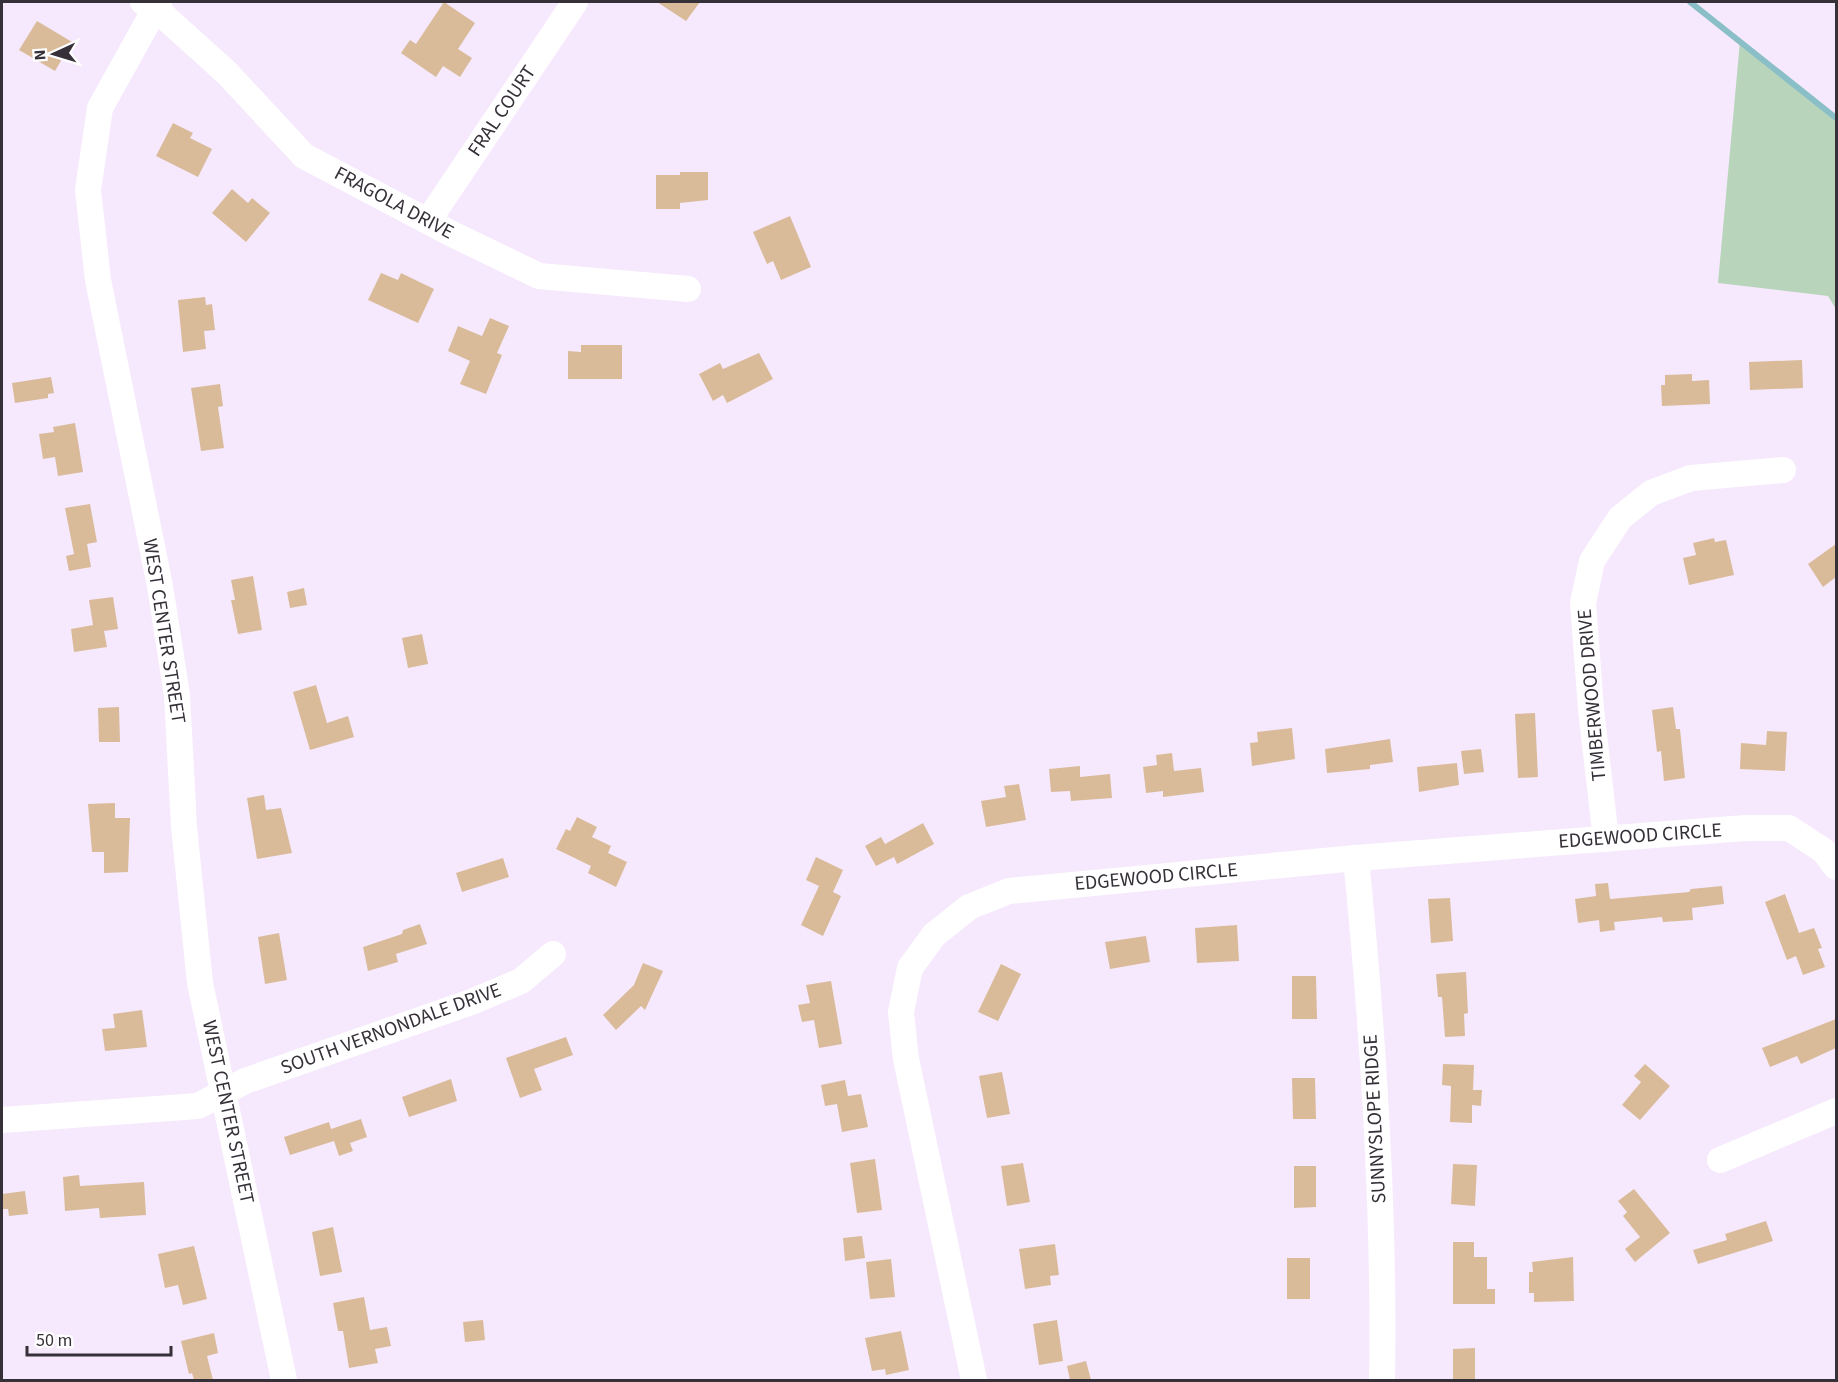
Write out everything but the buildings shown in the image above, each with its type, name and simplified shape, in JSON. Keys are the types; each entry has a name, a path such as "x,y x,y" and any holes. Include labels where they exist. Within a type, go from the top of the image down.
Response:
{"street":[{"name":"FRAL COURT","path":"428,221 575,2"},
{"name":"FRAGOLA DRIVE","path":"152,4 227,74 304,156 539,276 688,289"},
{"name":"WEST CENTER STREET","path":"152,4 100,108 88,190 98,280 160,586 177,695 190,905 200,983 285,1380"},
{"name":"TIMBERWOOD DRIVE","path":"1606,839 1591,710 1583,603 1592,561 1620,518 1651,493 1691,478 1783,470"},
{"name":"EDGEWOOD CIRCLE","path":"974,1380 906,1059 901,1012 910,968 934,935 969,907 1009,891 1356,858 1745,828 1789,828 1824,851 1836,867"},
{"name":"SUNNYSLOPE RIDGE","path":"1356,858 1368,975 1378,1151 1382,1380"},
{"name":"SOUTH VERNONDALE DRIVE","path":"2,1120 198,1106 245,1081 483,997 521,981 553,954"},
{"path":"1720,1160 1836,1111"}],"green space":[{"path":"1740,41 1836,118 1836,309 1828,296 1718,283"}],"waterway":[{"path":"1690,2 1836,118"}]}
